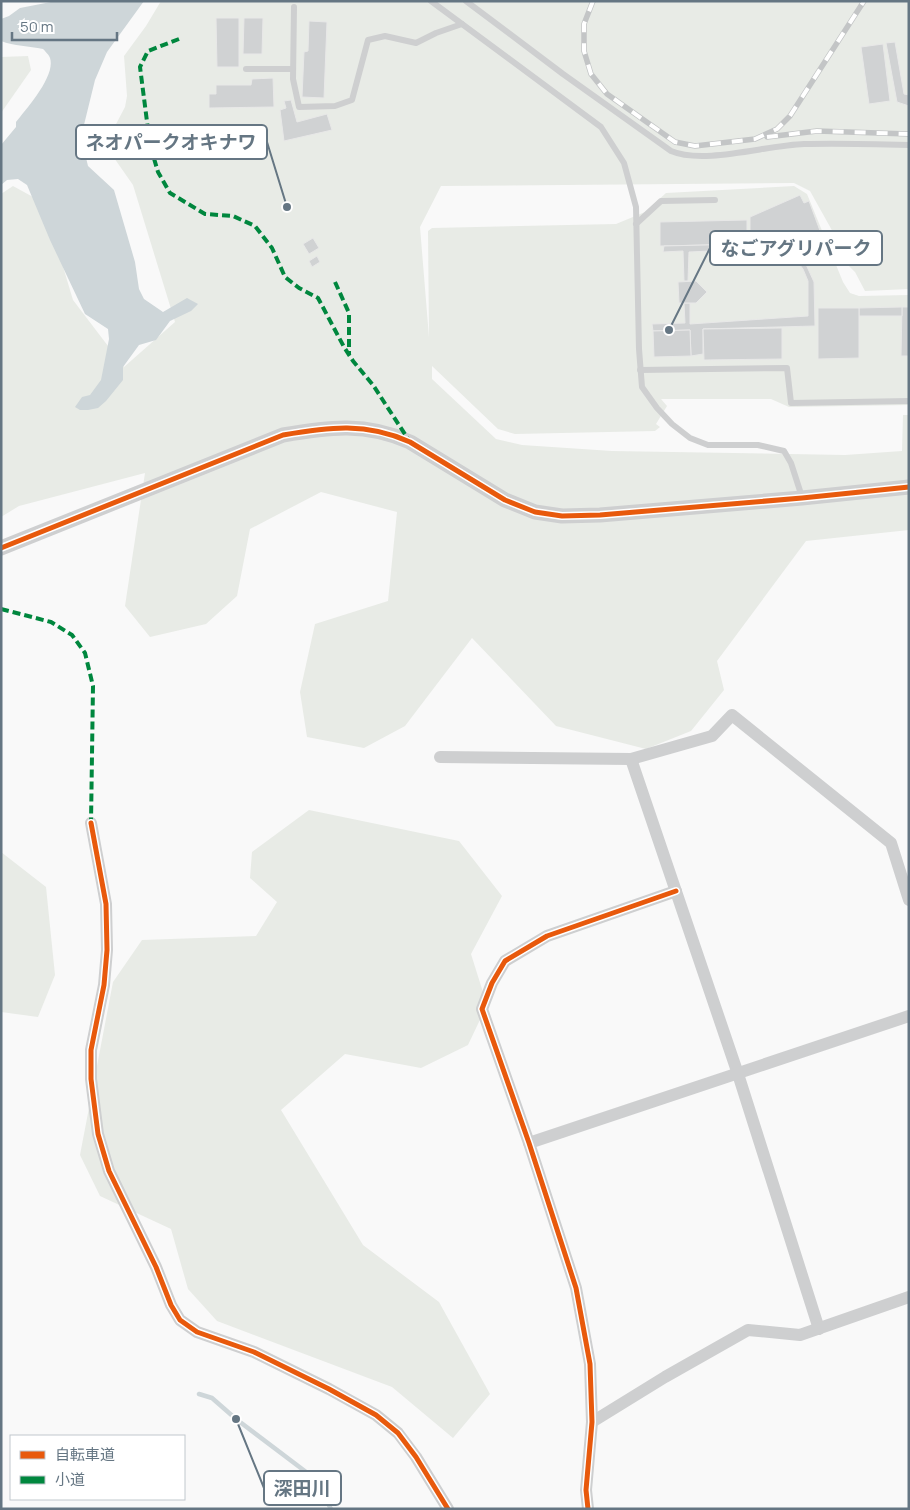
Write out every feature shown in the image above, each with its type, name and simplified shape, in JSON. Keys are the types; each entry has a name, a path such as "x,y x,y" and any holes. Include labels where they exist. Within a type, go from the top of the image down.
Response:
{"street":[{"path":"1,548 283,435 316,429 348,427 375,430 395,435 410,442 505,500 535,512 562,516 600,515 909,487"},
{"path":"440,757 631,758 712,736 732,715 891,843 909,900"},
{"path":"631,758 738,1074 819,1329"},
{"path":"91,823 106,904 107,950 104,985 92,1050 91,1079 98,1134 109,1171 156,1267 170,1305 180,1320 197,1332 254,1352 329,1389 376,1415 398,1433 416,1457 448,1509"},
{"path":"588,1509 586,1490 592,1422 590,1364 576,1288 529,1142 482,1009 492,983 506,961 547,936 676,891"},
{"path":"529,1142 909,1016"},
{"path":"592,1422 665,1376 748,1330 800,1335 909,1297"}],"lane":[{"path":"431,1 601,127 624,163 636,207 642,387 657,408 672,424 690,438 708,445 758,445 784,451 791,463 802,498"},
{"path":"466,1 571,80 671,151 680,155 699,157 803,144 909,145"},
{"path":"294,7 293,80 299,107 335,106 352,100 368,40 385,36 416,43 436,33 462,24"},
{"path":"246,69 294,69"},
{"path":"636,224 661,201 715,200"},
{"path":"640,370 788,368 791,403 909,400"}],"shaded area":[{"path":"56,1 144,1 107,52 95,80 81,137 88,166 114,190 135,262 139,289 144,299 163,312 187,298 198,304 191,311 170,321 156,340 139,345 123,367 123,380 98,408 88,410 80,410 75,407 82,397 90,395 101,380 109,339 108,329 85,314 50,240 27,185 18,179 7,180 1,185 1,145 16,127 16,122 45,83 51,65 49,57 43,49 1,41 1,19 20,8"},
{"path":"161,1 909,1 909,289 865,291 855,272 840,257 834,234 810,191 794,183 441,186 420,227 429,337 428,231 432,228 616,224 645,212 666,193 794,186 807,194 843,282 850,293 859,296 909,295 909,405 789,407 771,399 661,399 667,406 656,424 660,427 655,431 515,434 498,429 432,366 432,379 496,439 522,445 612,451 845,455 902,451 903,415 909,415 909,530 806,541 717,661 724,690 691,731 646,749 556,726 472,638 405,726 364,748 307,737 300,692 315,624 388,601 397,512 321,492 250,529 237,596 206,624 150,637 125,606 145,473 19,506 1,517 1,194 13,186 44,203 73,300 124,367 175,322 133,185 105,145 125,107 127,96 124,56 146,26"},
{"path":"28,56 31,70 1,113 1,57"},
{"path":"309,810 459,841 502,896 471,954 487,1005 468,1045 421,1068 345,1054 281,1110 363,1245 439,1302 490,1394 453,1438 392,1387 217,1321 188,1289 171,1229 100,1196 80,1155 113,982 142,940 256,936 277,902 250,878 252,852"},
{"path":"1,852 46,887 55,975 38,1017 1,1012"}],"building":[{"path":"216,18 239,18 239,67 217,67"},
{"path":"244,18 263,18 262,54 243,54"},
{"path":"309,21 327,22 324,98 302,97 304,52 308,51"},
{"path":"895,42 904,94 909,95 909,106 897,102 886,43"},
{"path":"883,44 890,101 869,104 861,47"},
{"path":"273,78 274,107 209,108 209,94 216,94 216,85 251,85 252,79"},
{"path":"291,100 297,122 327,114 332,130 284,141 280,110 286,108 284,101"},
{"path":"800,195 804,203 809,201 826,247 804,256 797,240 787,244 790,248 780,243 784,240 781,233 771,238 772,245 750,245 750,217"},
{"path":"747,220 747,244 660,246 660,222"},
{"path":"313,238 319,248 309,254 303,244"},
{"path":"780,243 790,248 804,260 814,282 815,326 703,329 703,354 691,356 690,330 653,331 652,324 685,323 684,303 690,303 690,324 808,316 808,281 803,269 796,260 786,253 774,248 689,252 688,281 684,281 683,251 663,252 664,246 772,245"},
{"path":"317,256 320,262 312,267 309,261"},
{"path":"696,281 707,292 696,303 679,303 678,282"},
{"path":"902,307 909,307 909,356 901,356"},
{"path":"902,307 902,316 859,316 859,308"},
{"path":"818,308 859,308 859,358 818,359"},
{"path":"782,328 782,359 704,360 703,329"},
{"path":"690,330 691,356 654,357 653,331"}],"waterway":[{"path":"199,1394 212,1398 236,1419 314,1478 331,1509"}],"railway":[{"path":"593,1 584,24 584,51 591,74 607,94 675,142 695,146 755,139 777,129 790,116 864,1"},
{"path":"767,137 817,131 909,134"}],"marked path":[{"path":"179,39 148,51 140,67 150,145 158,172 170,193 205,214 233,216 255,226 272,248 285,277 299,288 318,298 344,347 373,385 410,442"},
{"path":"335,282 349,313 349,355"},
{"path":"1,609 51,622 72,635 85,653 93,686 91,823"}],"cycle path":[{"path":"1,548 283,435 332,428 378,431 410,442 505,500 535,512 562,516 600,515 909,487"},
{"path":"91,823 106,904 107,950 104,985 91,1050 91,1079 98,1134 109,1171 156,1267 171,1305 180,1320 197,1332 254,1352 329,1389 376,1415 398,1433 416,1457 448,1509"},
{"path":"588,1509 586,1490 592,1422 590,1364 576,1288 529,1143 482,1009 492,983 505,961 547,936 676,891"}],"place":[{"name":"ネオパークオキナワ","path":"287,207"},
{"name":"なごアグリパーク","path":"669,330"},
{"name":"深田川","path":"236,1419"}]}
